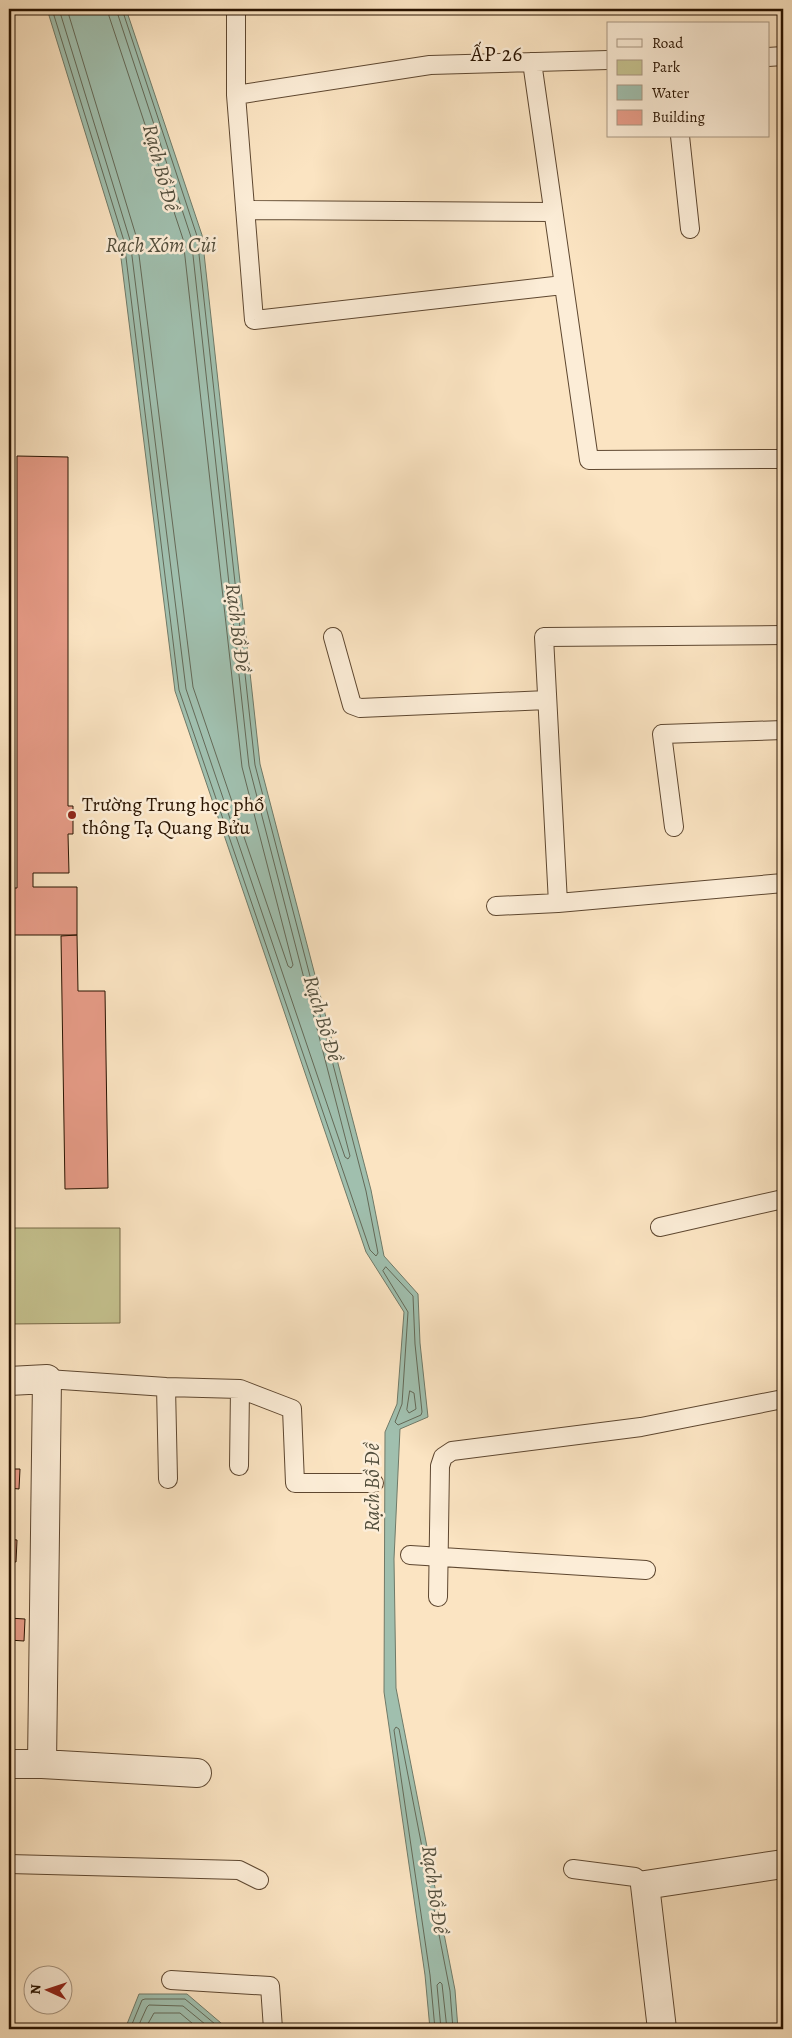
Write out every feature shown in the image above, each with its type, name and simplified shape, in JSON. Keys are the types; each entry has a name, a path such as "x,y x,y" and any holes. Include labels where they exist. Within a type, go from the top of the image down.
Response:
{"street":[{"path":"9,1381 47,1380 42,1764"},
{"path":"9,1764 42,1764 197,1773"},
{"path":"662,2029 645,1885 783,1864"}],"lane":[{"path":"236,9 236,95 254,320 564,284"},
{"path":"770,57 783,56"},
{"path":"236,95 430,65 607,60"},
{"path":"532,62 589,460 783,459"},
{"path":"680,138 690,229"},
{"path":"245,210 553,212"},
{"path":"558,903 544,636 783,635"},
{"path":"333,637 352,705 360,708 547,700"},
{"path":"674,827 662,734 783,730"},
{"path":"496,906 558,903 783,883"},
{"path":"660,1227 783,1199"},
{"path":"47,1380 240,1389 292,1409 295,1483 374,1483"},
{"path":"166,1387 168,1479"},
{"path":"240,1389 240,1466"},
{"path":"438,1597 440,1466 443,1457 452,1450 641,1427 783,1399"},
{"path":"410,1555 646,1570"},
{"path":"9,1864 239,1870 258,1880"},
{"path":"573,1869 636,1877 645,1885"},
{"path":"171,1980 270,1986 273,2029"}],"green space":[{"path":"9,1228 120,1228 120,1323 9,1324"}],"water":[{"name":"Rạch Xóm Củi","path":"47,9 126,9 202,235 260,764 371,1190 384,1256 418,1294 420,1343 428,1417 400,1429 394,1559 396,1688 455,1990 458,2029 430,2029 425,1975 384,1692 385,1432 397,1404 404,1312 366,1252 175,691 119,242"},
{"path":"139,1994 187,1994 228,2029 125,2029"}],"building":[{"path":"17,456 68,457 68,806 73,806 73,834 68,834 69,873 33,873 33,887 77,887 77,935 9,935 9,888 17,888"},
{"path":"77,935 78,991 105,991 108,1188 65,1189 61,936"},
{"path":"9,1469 20,1469 19,1489 9,1488"},
{"path":"9,1539 17,1540 16,1562 9,1561"},
{"path":"9,1618 25,1619 24,1641 9,1640"}],"place":[{"name":"Trường Trung học phổ thông Tạ Quang Bửu","path":"72,815"}],"district":[{"name":"ẤP 26","path":"497,54"}],"water label":[{"name":"Rạch Bồ Đề","path":"161,167"},
{"name":"Rạch Bồ Đề","path":"238,627"},
{"name":"Rạch Bồ Đề","path":"323,1018"},
{"name":"Rạch Bồ Đề","path":"372,1488"},
{"name":"Rạch Bồ Đề","path":"435,1889"}]}
